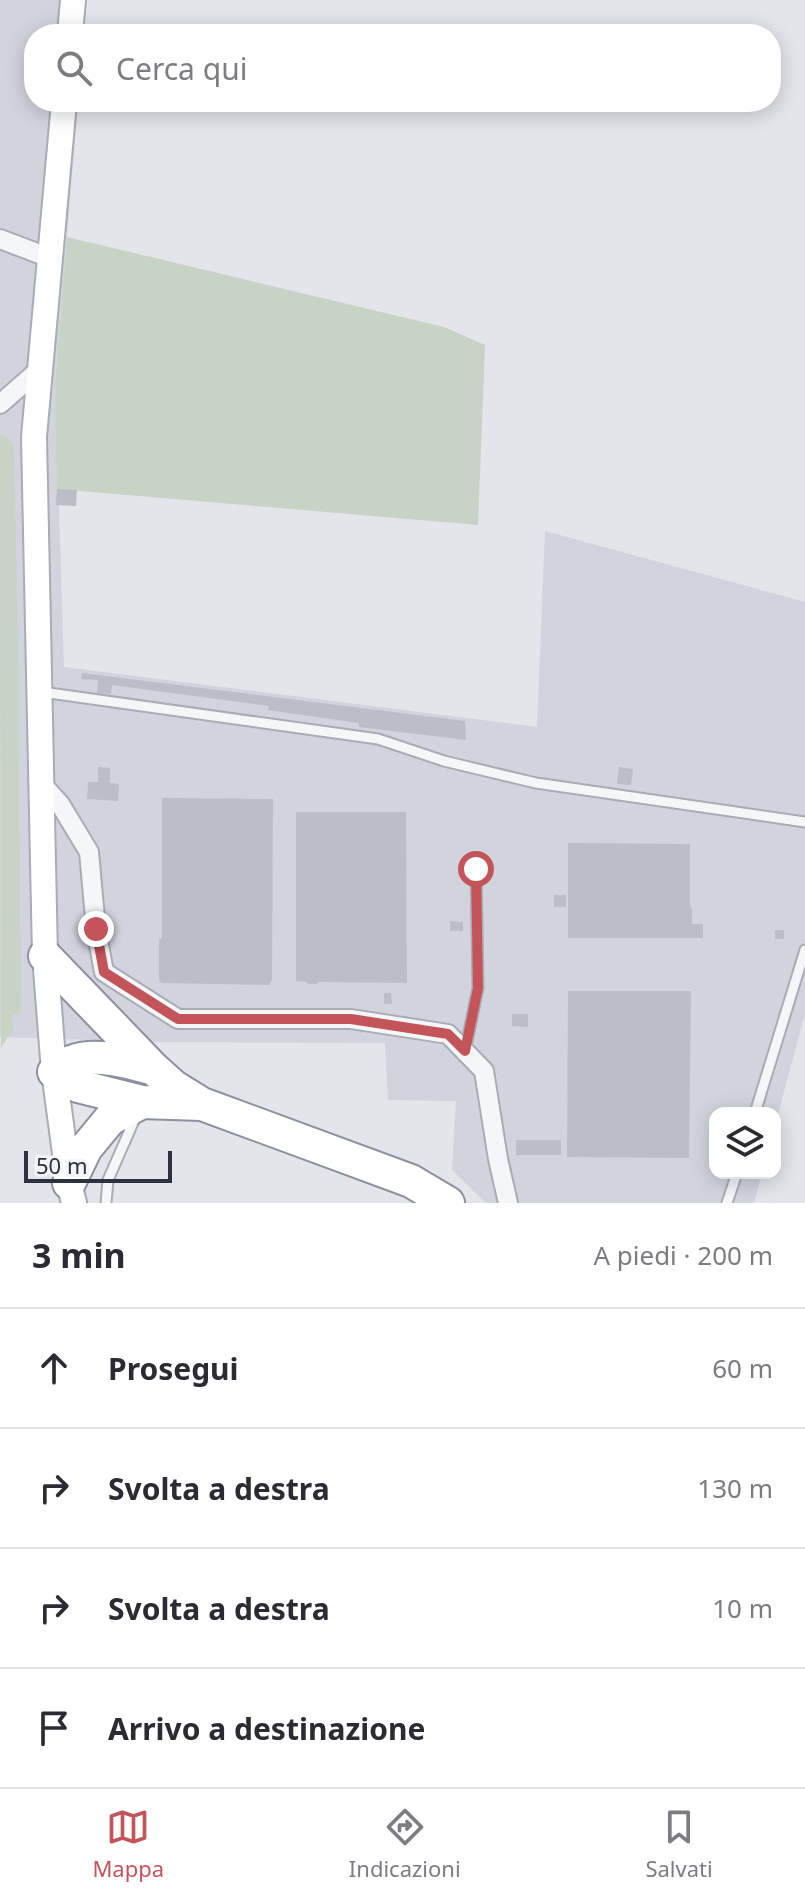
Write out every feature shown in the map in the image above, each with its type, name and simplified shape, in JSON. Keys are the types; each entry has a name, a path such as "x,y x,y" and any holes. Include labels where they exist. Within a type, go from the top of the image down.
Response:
{"highway":[{"path":"45,956 154,1069 173,1086 202,1104 411,1181 448,1203"},
{"path":"154,1069 108,1059 83,1059 68,1062 54,1072 78,1086 142,1102 202,1104"},
{"path":"71,1193 86,1148 110,1119 142,1102"}],"street":[{"path":"71,24 73,0"},
{"path":"63,112 34,437 45,956 54,1072 71,1193"},
{"path":"0,239 50,258"},
{"path":"0,404 40,369"},
{"path":"41,783 60,804 89,852 96,929 104,972 178,1019 351,1019 448,1034 484,1071 508,1203"}],"lane":[{"path":"39,692 378,739 444,761 536,783 805,822"},
{"path":"465,1051 478,988 476,869"},
{"path":"757,1107 805,950"},
{"path":"106,1203 108,1180 142,1102"},
{"path":"727,1203 735,1179"}],"shaded area":[{"path":"0,0 86,0 84,24 24,24 24,112 77,112 55,383 64,667 537,727 545,531 805,602 805,1014 780,1107 709,1107 709,1179 760,1179 754,1203 486,1203 452,1170 456,1101 388,1100 385,1043 151,1042 0,1037"}],"green space":[{"path":"67,237 444,327 485,345 478,525 57,489 55,383"},
{"path":"0,434 14,445 21,1012 12,1015 13,1029 1,1048"}],"building":[{"path":"57,489 77,490 76,506 56,505"},
{"path":"82,673 465,721 466,740 359,727 359,723 268,710 269,706 112,685 111,694 97,693 98,680 81,679"},
{"path":"98,767 110,768 110,783 119,784 118,801 87,799 88,782 98,782"},
{"path":"619,767 633,769 631,785 617,784"},
{"path":"162,798 273,799 272,980 269,985 161,983"},
{"path":"296,812 406,812 407,983 307,984 296,981"},
{"path":"568,843 690,844 692,924 703,924 703,938 568,938"},
{"path":"554,895 566,895 566,907 554,907"},
{"path":"450,921 463,922 463,931 450,931"},
{"path":"775,930 784,930 784,939 775,939"},
{"path":"568,991 691,991 689,1158 567,1157"},
{"path":"384,993 391,993 392,1004 384,1004"},
{"path":"512,1014 528,1014 528,1027 512,1026"},
{"path":"516,1140 561,1140 561,1155 516,1155"}],"route":[{"path":"96,929 104,972 178,1019 351,1019 448,1034 465,1051 478,988 476,869"}]}
